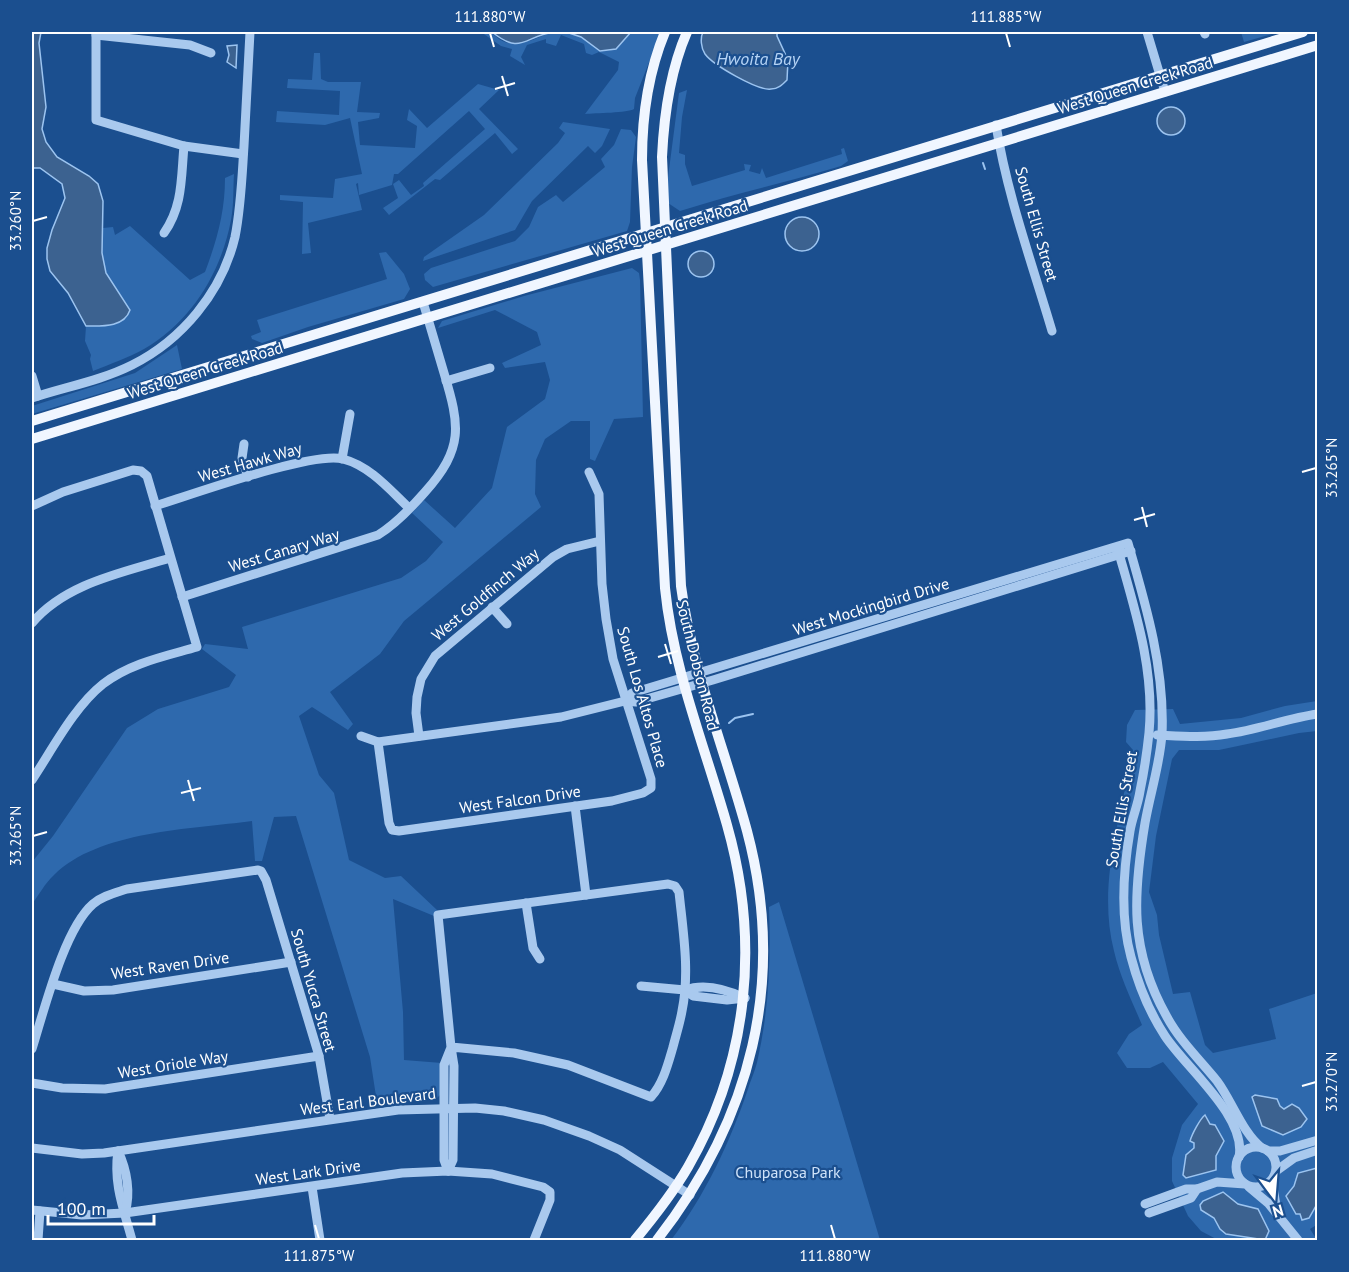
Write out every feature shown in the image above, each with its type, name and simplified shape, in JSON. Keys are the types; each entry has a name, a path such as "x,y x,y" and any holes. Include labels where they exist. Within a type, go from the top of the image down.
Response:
{"main road":[{"name":"South Dobson Road","path":"635,1240 676,1186 700,1144 720,1095 735,1048 745,998 746,931 740,874 685,682 669,621 664,588 645,234 642,130 650,81 665,32"},
{"name":"South Dobson Road","path":"657,1240 690,1195 712,1158 741,1089 760,1005 764,954 758,886 752,850 701,678 687,624 681,586 662,181 664,129 673,76 687,32"},
{"name":"West Queen Creek Road","path":"32,421 1303,32"},
{"name":"West Queen Creek Road","path":"32,439 1317,45"},
{"path":"196,388 206,378 241,367 251,354"}],"street":[{"path":"32,376 34,397 98,378 134,364 165,344 194,316 217,283 230,252 239,214 250,32"},
{"path":"1147,32 1165,92"},
{"path":"211,53 190,45 96,34 96,120 184,146 243,154"},
{"name":"South Ellis Street","path":"996,125 1018,217 1052,331"},
{"path":"164,232 179,205 184,146"},
{"name":"West Canary Way","path":"182,597 378,535 392,526 410,508 446,466 453,450 457,422 423,302"},
{"path":"446,381 490,368"},
{"path":"342,459 350,414"},
{"path":"244,444 242,458 248,477"},
{"name":"West Hawk Way","path":"155,506 319,458 342,459 371,473 410,508"},
{"path":"32,506 63,492 134,470 141,471 147,476 197,647 134,667 103,684 81,707 32,780"},
{"name":"South Los Altos Place","path":"589,472 599,494 606,619 613,659 651,779 651,788"},
{"name":"West Goldfinch Way","path":"419,736 416,713 417,697 426,668 435,656 553,557 567,549 600,541"},
{"name":"South Ellis Street","path":"1129,547 1155,646 1162,735 1138,866 1136,911 1141,954 1166,1017 1185,1045 1216,1080 1256,1144 1265,1150"},
{"name":"West Mockingbird Drive","path":"361,736 378,742 561,717 625,701 632,693 701,678 1129,547"},
{"name":"South Ellis Street","path":"1118,550 1138,619 1145,654 1149,694 1149,734 1125,865 1124,905 1131,957 1155,1018 1166,1038 1206,1084 1229,1118 1239,1138 1238,1160"},
{"path":"32,623 52,604 70,592 95,581 170,558"},
{"path":"492,607 507,624"},
{"path":"1149,734 1211,736 1317,714"},
{"name":"West Falcon Drive","path":"378,742 389,823 392,830 399,831 612,801 643,793 651,788"},
{"path":"575,806 586,895"},
{"name":"South Yucca Street","path":"53,984 73,929 94,903 110,894 127,889 261,871 266,880 319,1056 330,1119"},
{"path":"448,1171 444,1160 449,1107 444,1065 451,1047 438,915 668,884 675,885 679,892 684,938 685,990 670,1057 658,1089 651,1097 568,1065 514,1053 451,1047"},
{"path":"526,903 532,948 540,959"},
{"name":"West Raven Drive","path":"53,984 84,991 113,990 291,962"},
{"path":"32,1049 53,984"},
{"path":"641,986 685,990 693,996 727,1000 745,998"},
{"name":"West Oriole Way","path":"32,1083 62,1089 105,1089 319,1056"},
{"name":"West Earl Boulevard","path":"32,1148 82,1154 118,1151 330,1119 398,1110 449,1107 504,1111 544,1120 589,1136 620,1150 690,1195"},
{"path":"1217,1182 1249,1149 1280,1151 1317,1140"},
{"path":"1265,1150 1275,1160 1276,1171 1272,1180 1277,1214"},
{"path":"1276,1171 1294,1158 1317,1150"},
{"path":"118,1151 125,1167 128,1202 125,1213 132,1240"},
{"path":"1238,1160 1238,1175 1277,1214 1298,1240"},
{"name":"West Lark Drive","path":"36,1210 82,1215 125,1213 402,1173 448,1171 492,1174 543,1187 550,1192 550,1200 534,1240"},
{"path":"1147,1209 1186,1189 1197,1189 1217,1182 1260,1187 1272,1180"},
{"path":"312,1187 320,1240"},
{"path":"36,1210 38,1240"}],"green space":[{"path":"481,32 490,33 507,43 520,43 553,32 564,32 606,50 621,44 631,32 661,32 635,98 634,109 585,114 618,70 619,62 599,52 592,55 586,53 584,44 561,35 556,46 546,43 546,39 527,45 521,57 525,65 510,56 512,49 501,46"},
{"path":"1241,32 1279,32 1244,42"},
{"path":"314,53 320,53 321,79 328,82 361,82 357,112 380,113 379,118 358,122 360,145 415,148 417,126 407,120 409,109 427,128 478,84 499,90 479,109 518,149 512,154 495,133 440,180 435,179 389,215 383,208 398,198 393,184 399,180 411,195 424,186 423,183 485,129 469,111 398,174 394,174 392,185 359,195 358,183 356,184 362,210 308,223 311,253 302,254 303,202 280,200 280,195 333,198 335,179 362,174 350,118 325,125 276,122 277,111 339,115 340,91 287,88 288,79 312,80"},
{"path":"687,90 679,153 685,155 685,164 692,186 745,170 744,164 751,165 749,171 760,174 762,168 766,178 842,154 841,149 844,148 848,161 841,166 680,211 668,203 667,185 679,93"},
{"path":"563,122 610,129 602,146 595,153 588,146 532,201 515,230 423,261 424,257 484,215 558,143 565,133 559,128"},
{"path":"621,129 631,130 636,137 632,167 630,222 627,231 433,287 425,280 424,274 431,268 515,241 529,227 538,207 556,195 563,202 605,167 601,159 614,145"},
{"path":"234,174 232,214 220,259 190,310 161,338 144,349 93,371 91,355 85,341 86,326 108,325 128,315 105,269 102,253 103,228 113,227 115,235 130,226 190,280 205,272 224,203 225,178"},
{"path":"386,252 404,274 410,289 404,299 262,343 252,339 251,336 261,332 257,320 387,279 379,253"},
{"path":"632,268 639,273 640,280 643,417 614,419 595,461 590,459 590,421 571,421 545,439 536,460 535,494 541,507 404,621 380,654 330,692 353,724 348,730 312,707 299,716 319,775 334,793 349,860 385,878 401,876 437,910 434,916 393,899 403,1012 404,1060 442,1063 441,1094 437,1098 396,1099 377,1103 370,1057 296,816 274,817 262,861 255,861 252,821 147,834 95,849 73,860 51,878 32,904 32,862 53,836 127,728 158,709 229,687 236,675 202,649 205,644 248,649 242,627 401,578 426,561 443,542 412,513 424,500 455,528 492,488 507,427 545,399 550,380 545,362 505,368 502,363 541,345 537,332 495,310 438,328 442,321 524,296"},
{"path":"177,345 182,369 32,414 32,406 135,373"},
{"path":"1317,701 1317,731 1219,750 1179,750 1172,759 1156,836 1149,892 1157,915 1159,935 1173,994 1190,992 1205,1045 1213,1053 1276,1039 1269,1009 1317,993 1318,1224 1310,1229 1317,1240 1218,1240 1201,1231 1188,1216 1172,1181 1172,1158 1182,1125 1198,1104 1163,1062 1150,1068 1127,1068 1117,1053 1129,1034 1142,1025 1117,961 1109,926 1109,876 1133,750 1126,742 1127,725 1135,710 1173,709 1180,724 1241,718 1285,706"},
{"name":"Chuparosa Park","path":"779,902 880,1240 671,1240 706,1187 733,1129 756,1066 767,1002 769,907"}],"water":[{"path":"32,32 41,32 39,43 46,107 42,129 46,142 57,157 98,184 103,201 102,253 106,273 130,310 123,320 111,325 86,326 68,293 50,271 47,248 65,198 62,184 40,168 32,168"},
{"path":"492,32 554,32 517,44 510,43"},
{"path":"566,32 631,32 616,49 600,51 581,37"},
{"name":"Hwoita Bay","path":"703,32 777,32 788,60 787,80 778,87 765,89 736,76 705,54 701,43"},
{"path":"237,45 236,68 227,62 229,55 227,46"},
{"path":"1171,107 1181,111 1185,121 1181,131 1171,135 1161,131 1157,121 1161,111"},
{"path":"802,217 814,222 819,234 814,246 802,251 790,246 785,234 790,222"},
{"path":"701,251 710,255 714,264 710,273 701,277 692,273 688,264 692,255"},
{"path":"1255,1095 1277,1099 1284,1109 1292,1104 1299,1108 1307,1119 1301,1127 1283,1135 1262,1126 1252,1097"},
{"path":"1205,1115 1210,1124 1215,1125 1224,1141 1216,1156 1216,1170 1186,1178 1183,1175 1186,1155 1194,1148 1194,1143 1190,1141"},
{"path":"1317,1168 1317,1204 1309,1218 1302,1220 1286,1196 1294,1186 1298,1173"},
{"path":"1223,1192 1238,1204 1258,1209 1269,1231 1265,1240 1226,1234 1214,1218 1201,1210 1200,1205 1203,1201"}],"waterway":[{"path":"983,163 985,169"},
{"path":"729,723 735,718 753,714"}]}
